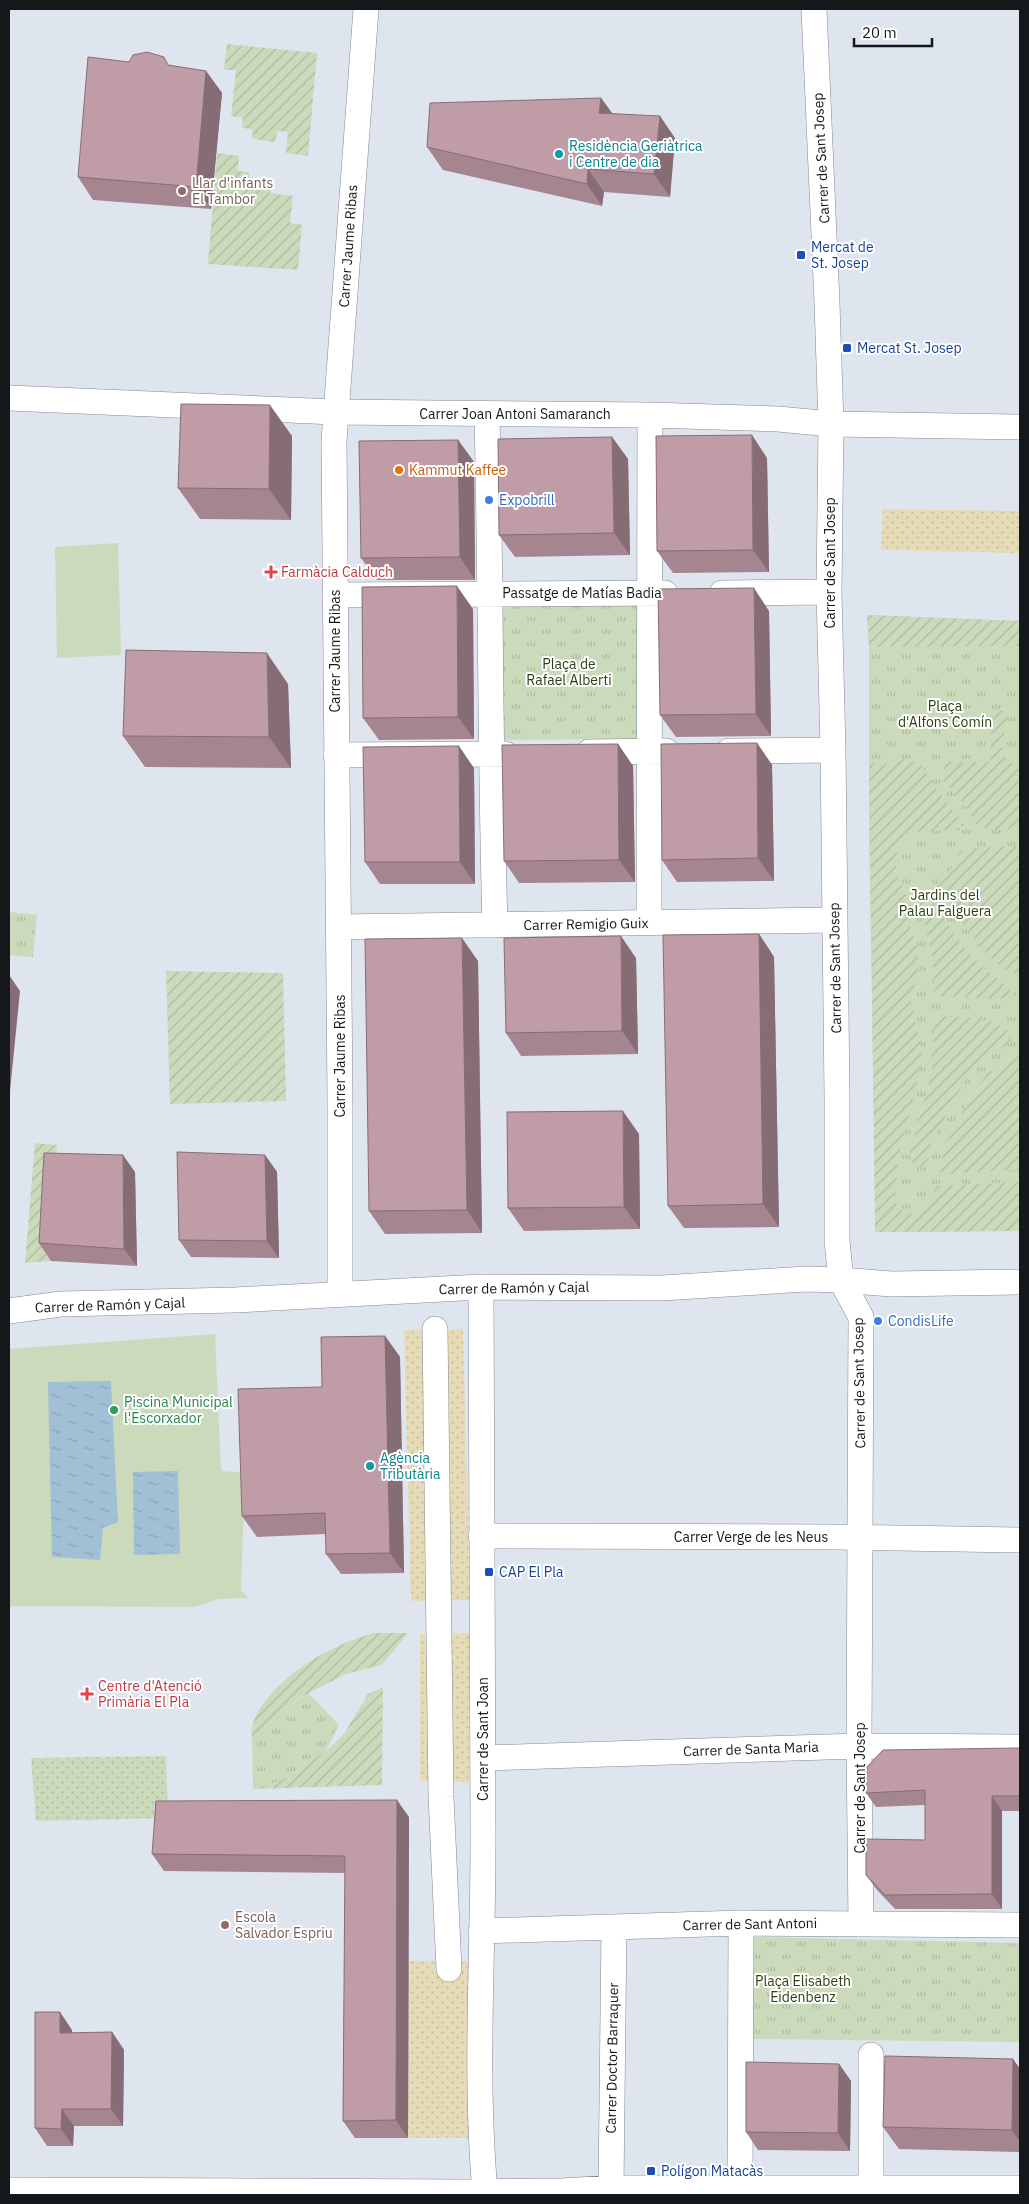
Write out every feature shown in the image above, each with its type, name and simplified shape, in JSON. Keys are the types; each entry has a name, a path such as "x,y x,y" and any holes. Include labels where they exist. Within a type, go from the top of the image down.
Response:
{"street":[{"name":"Carrer Jaume Ribas","path":"340,1294 335,412 366,9"},
{"name":"Carrer de Sant Josep","path":"814,9 831,424 829,592 838,1096 837,1241 841,1280 860,1316 859,1746 861,1923"},
{"name":"Carrer Joan Antoni Samaranch","path":"9,398 335,412 487,415 650,415 778,419 831,424 1020,427"},
{"path":"487,415 491,594 490,754 494,925"},
{"path":"649,923 650,415"},
{"name":"Passatge de Matías Badia","path":"335,595 829,592"},
{"path":"570,753 833,750"},
{"path":"336,755 530,753"},
{"name":"Carrer Remigio Guix","path":"339,927 834,920"},
{"name":"Carrer de Ramón y Cajal","path":"9,1310 61,1304 235,1300 481,1287 662,1288 806,1279 891,1284 1020,1282"},
{"name":"Carrer de Sant Joan","path":"481,1287 483,1758 480,2138 485,2191"},
{"path":"435,1329 441,1797 449,1970"},
{"name":"Carrer Verge de les Neus","path":"481,1536 1020,1540"},
{"name":"Carrer de Santa Maria","path":"483,1758 859,1746 1020,1747"},
{"path":"740,2189 741,1923"},
{"name":"Carrer de Sant Antoni","path":"481,1932 741,1923 1020,1925"},
{"name":"Carrer Doctor Barraquer","path":"610,2188 614,1928"},
{"path":"871,2055 871,2188"},
{"path":"9,2190 562,2191 610,2188 1020,2188"}],"green space":[{"path":"227,44 317,53 308,156 286,153 288,132 277,131 275,142 252,139 253,129 242,128 243,118 231,116 236,70 224,70"},
{"path":"217,153 239,156 238,171 249,172 248,182 271,184 270,193 293,196 290,223 302,225 298,270 208,264"},
{"path":"118,543 121,655 57,658 55,547"},
{"name":"Plaça de Rafael Alberti","path":"638,604 639,739 500,740 500,606"},
{"name":"Jardins del Palau Falguera","path":"867,615 1020,621 1020,1231 876,1232 869,831 869,647"},
{"path":"867,615 1020,621 1020,646 869,647"},
{"path":"991,711 1007,711 1002,744 1005,756 1020,770 1020,829 986,829 983,826 977,826 967,808 943,780 945,762 991,762"},
{"path":"905,759 920,763 935,787 965,826 957,826 961,830 912,832 906,834 900,841 895,860 897,875 906,896 906,914 917,947 919,970 911,1001 922,1051 920,1071 899,1156 894,1197 897,1207 905,1213 912,1214 925,1207 936,1186 1020,1182 1020,1231 875,1232 869,763 884,764"},
{"path":"1020,846 1020,976 994,961 983,950 937,887 937,883 952,868 959,852 974,848"},
{"path":"926,892 966,949 983,967 1009,988 1014,995 1002,999 935,996 932,956 919,900 921,893"},
{"path":"9,912 37,915 33,957 9,955"},
{"path":"166,971 283,973 286,1101 170,1104"},
{"path":"943,1016 982,1019 1000,1026 1012,1038 1006,1045 985,1059 965,1081 932,1141 928,1160 922,1166 917,1167 911,1162 910,1153 932,1073 934,1019"},
{"path":"1020,1054 1020,1170 944,1174 940,1171 943,1149 973,1092 988,1073"},
{"path":"35,1143 57,1145 51,1261 25,1263"},
{"name":"Piscina Municipal l'Escorxador","path":"215,1334 221,1471 245,1473 241,1590 249,1598 219,1599 195,1607 9,1606 9,1349"},
{"path":"374,1633 408,1633 382,1665 346,1674 301,1697 281,1712 252,1741 252,1726 259,1710 285,1680 320,1655 357,1638"},
{"path":"383,1687 382,1785 253,1789 282,1780 325,1752 344,1734 368,1694"},
{"path":"308,1693 339,1725 325,1752 282,1780 253,1789 252,1741 281,1712"},
{"path":"166,1756 168,1818 36,1821 31,1758"},
{"name":"Plaça Elisabeth Eidenbenz","path":"754,1937 1020,1943 1020,2042 752,2039"}],"sand":[{"path":"883,509 1020,511 1020,553 881,550"},
{"path":"463,1329 470,1600 411,1601 404,1330"},
{"path":"469,1633 469,1782 420,1781 420,1634"},
{"path":"409,1961 480,1962 480,2138 408,2138"}],"water":[{"path":"111,1381 118,1522 103,1528 100,1560 52,1557 48,1382"},
{"path":"178,1471 180,1554 134,1555 133,1472"}],"building":[{"path":"147,52 164,57 168,65 206,71 196,187 78,177 88,57 129,62 133,55"},
{"name":"Residència Geriàtrica i Centre de dia","path":"601,98 599,113 660,116 654,174 588,169 587,184 427,147 430,103"},
{"path":"181,404 270,405 269,489 178,488"},
{"path":"752,435 753,550 657,551 656,436"},
{"path":"612,437 614,533 499,535 498,439"},
{"path":"458,440 460,557 361,558 359,441"},
{"path":"457,586 458,717 363,718 362,587"},
{"path":"754,588 756,714 660,715 658,589"},
{"path":"126,650 267,653 269,737 123,736"},
{"path":"757,743 758,858 662,860 661,744"},
{"path":"618,744 619,860 504,861 502,745"},
{"path":"459,746 460,862 365,862 363,747"},
{"path":"759,934 763,1204 668,1206 663,935"},
{"path":"621,936 622,1031 506,1033 504,938"},
{"path":"462,938 467,1210 369,1211 365,939"},
{"path":"623,1111 624,1207 508,1208 507,1112"},
{"path":"177,1152 265,1155 267,1241 179,1240"},
{"path":"44,1153 123,1155 124,1249 39,1243"},
{"path":"385,1336 390,1553 326,1554 325,1513 242,1516 238,1389 322,1387 321,1337"},
{"path":"1020,1748 1020,1796 992,1796 992,1894 885,1895 866,1875 866,1839 925,1840 925,1790 866,1793 867,1767 883,1750"},
{"path":"397,1800 396,2120 343,2121 345,1856 152,1854 156,1801"},
{"path":"35,2012 60,2012 60,2033 112,2032 111,2109 62,2109 61,2129 35,2128"},
{"path":"885,2056 1013,2059 1012,2130 883,2127"},
{"path":"746,2062 839,2064 838,2133 746,2132"}],"place":[{"name":"Residència Geriàtrica i Centre de dia","path":"559,154"},
{"name":"Llar d'infants El Tambor","path":"182,191"},
{"name":"Mercat de St. Josep","path":"801,255"},
{"name":"Mercat St. Josep","path":"847,348"},
{"name":"Kammut Kaffee","path":"399,470"},
{"name":"Expobrill","path":"489,500"},
{"name":"Farmàcia Calduch","path":"271,572"},
{"name":"CondisLife","path":"878,1321"},
{"name":"Piscina Municipal l'Escorxador","path":"114,1410"},
{"name":"Agència Tributària","path":"370,1466"},
{"name":"CAP El Pla","path":"489,1572"},
{"name":"Centre d'Atenció Primària El Pla","path":"87,1694"},
{"name":"Escola Salvador Espriu","path":"225,1925"},
{"name":"Polígon Matacàs","path":"651,2171"}],"park label":[{"name":"Plaça d'Alfons Comín","path":"945,714"}]}
